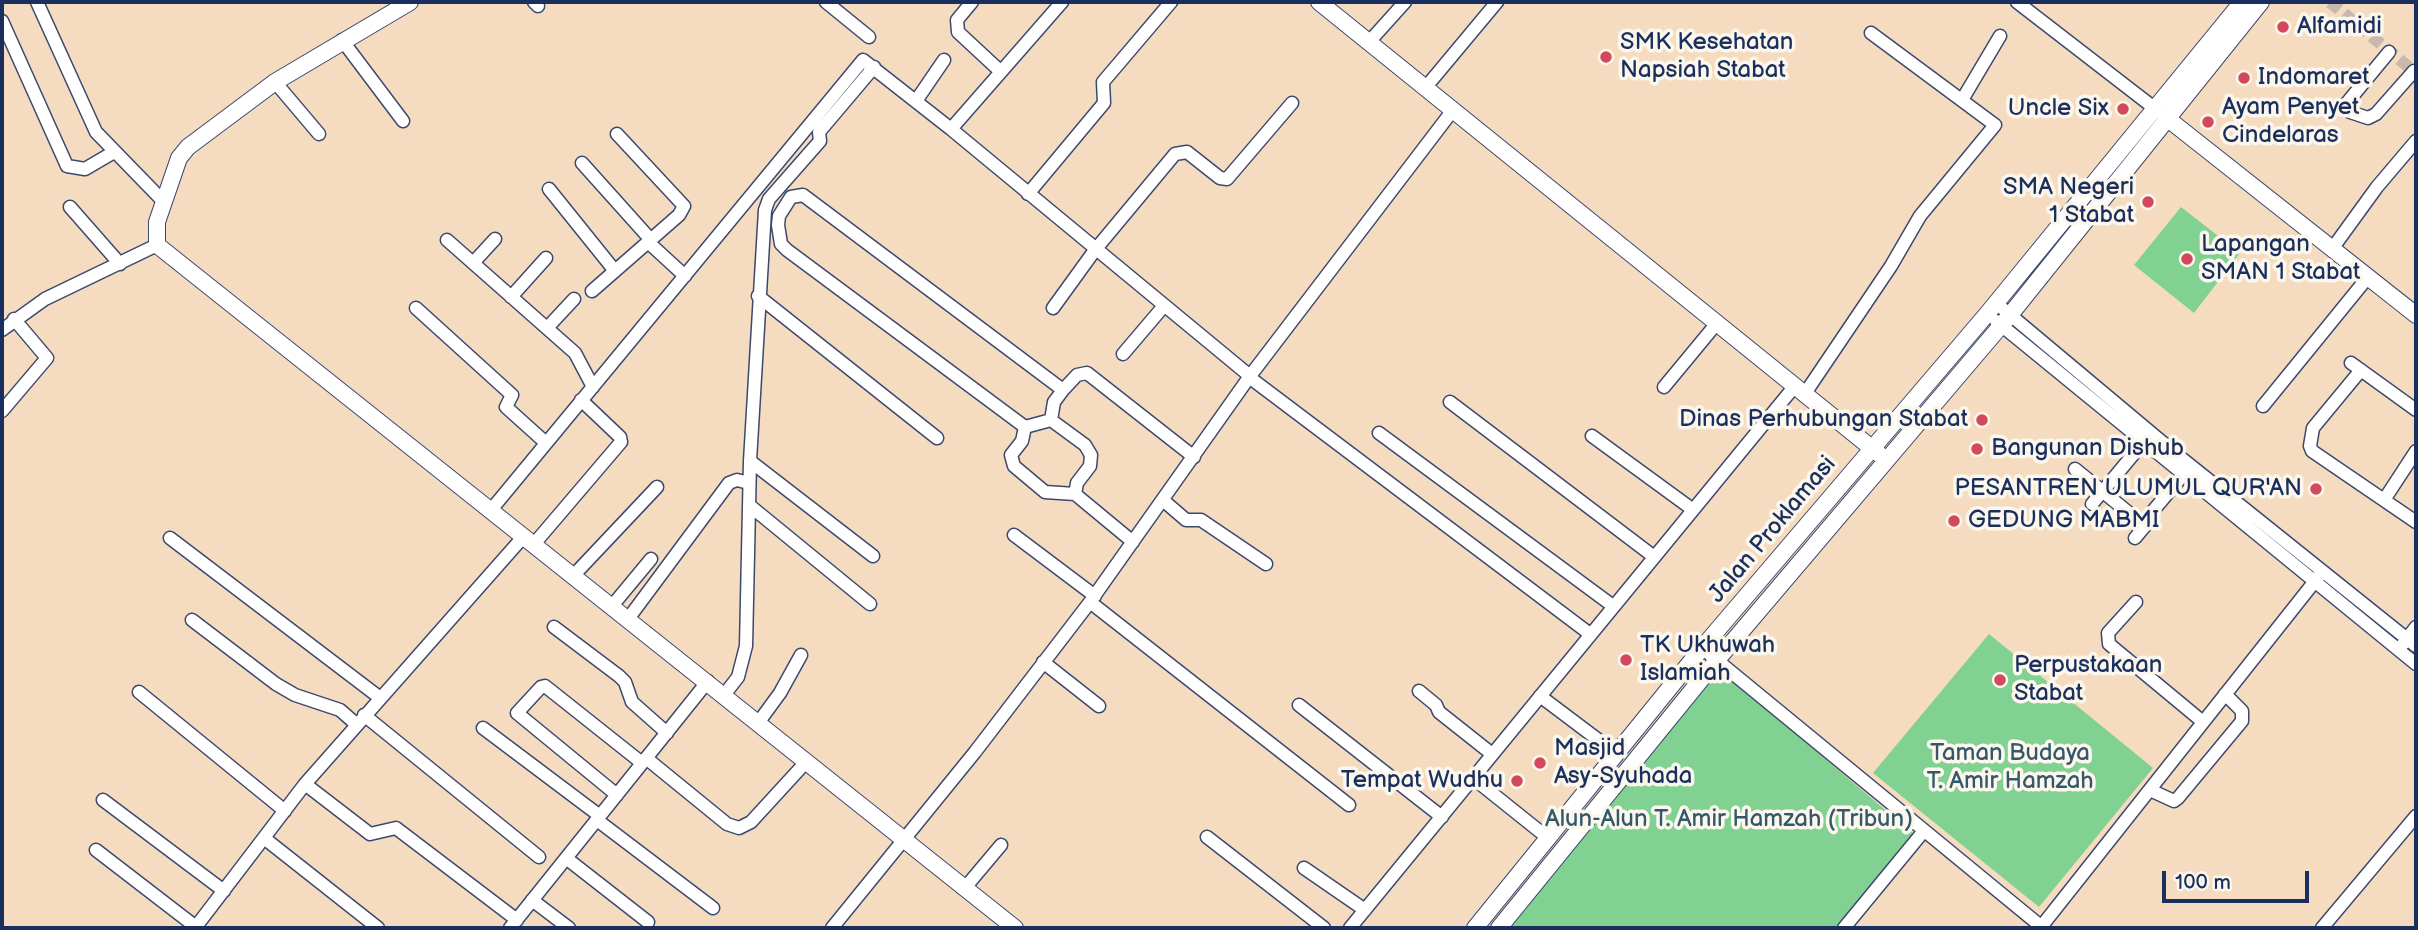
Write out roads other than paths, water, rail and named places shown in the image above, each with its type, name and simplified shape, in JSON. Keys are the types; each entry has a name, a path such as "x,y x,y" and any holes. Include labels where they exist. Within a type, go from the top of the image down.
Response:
{"street":[{"path":"37,2 96,132 164,202"},
{"path":"157,245 157,222 179,158 188,148 275,82 410,2"},
{"path":"826,2 869,37"},
{"path":"972,2 957,20 958,32 1000,71"},
{"path":"951,129 1062,2"},
{"path":"1028,194 1104,103 1103,82 1171,2"},
{"path":"1369,42 1405,2"},
{"path":"1426,88 1497,2"},
{"path":"2017,2 2416,316"},
{"name":"Jalan Proklamasi","path":"1499,928 1717,660 2006,320 2242,2"},
{"name":"Jalan Proklamasi","path":"1475,928 1702,648 1991,309 2261,2"},
{"path":"1327,4 1369,42 1887,460"},
{"path":"2,20 67,166 75,170 85,169 114,152"},
{"path":"1350,928 1692,509 1799,391 1891,267 1920,216 1995,125 1871,33"},
{"path":"1962,100 2000,36"},
{"path":"342,40 403,121"},
{"path":"2389,52 2346,104 2350,112 2368,118 2376,114 2414,71"},
{"path":"916,101 944,60"},
{"path":"491,510 859,62 871,64 1250,377 1590,634"},
{"path":"724,695 744,663 749,505 744,482 750,461 763,226 769,200 820,141 819,132 871,64"},
{"path":"275,82 319,134"},
{"path":"1053,308 1095,250 1178,152 1187,152 1220,178 1227,179 1292,103"},
{"path":"832,928 1092,599 1250,377 1454,110"},
{"path":"593,291 679,215 684,206 617,134"},
{"path":"2332,249 2376,187 2416,141"},
{"path":"582,163 649,241 685,276"},
{"path":"549,189 615,271"},
{"path":"1025,427 787,250 781,244 778,226 779,216 790,198 803,195 1063,390"},
{"path":"70,207 120,264"},
{"path":"473,263 495,239"},
{"path":"447,240 575,352 593,387"},
{"path":"2,330 13,319 45,299 157,245"},
{"path":"157,245 1015,928"},
{"path":"511,297 546,258"},
{"path":"2263,406 2368,278"},
{"path":"758,296 937,438"},
{"path":"547,328 574,299"},
{"path":"1123,354 1163,307"},
{"path":"416,308 512,395 506,407 546,443"},
{"path":"1991,309 2318,576"},
{"path":"2,411 47,358 13,319"},
{"path":"1664,387 1717,323"},
{"path":"2416,410 2356,367 2313,428 2310,446 2312,451 2416,522"},
{"path":"1051,420 1054,402 1063,390 1077,375 1087,373 1194,457"},
{"path":"96,850 196,928 305,784 360,719 621,442 620,437 581,400"},
{"path":"1450,402 1653,556"},
{"path":"1025,427 1051,420"},
{"path":"1051,420 1085,445 1091,455 1090,466 1077,482 1075,494"},
{"path":"1025,427 1022,442 1012,455 1014,466 1045,492 1075,494 1133,542"},
{"path":"1379,433 1613,606"},
{"path":"1592,436 1692,509"},
{"path":"2147,437 2184,474 2407,645 2416,664"},
{"path":"2092,504 2147,437"},
{"path":"2384,500 2416,451"},
{"path":"750,461 873,556"},
{"path":"2075,470 2145,526 2135,538"},
{"path":"2142,524 2184,474"},
{"path":"628,619 729,483 744,482"},
{"path":"573,576 657,487"},
{"path":"1164,501 1186,520 1201,520 1266,564"},
{"path":"749,505 870,604"},
{"path":"1014,535 1349,805"},
{"path":"170,538 379,698"},
{"path":"612,606 651,559"},
{"path":"1702,648 2042,928 2318,576"},
{"path":"2136,601 2109,633 2109,644 2203,722"},
{"path":"192,620 276,684 295,695 360,719 539,857"},
{"path":"554,627 619,676 625,682 632,702 667,733"},
{"path":"2407,645 2416,627"},
{"path":"758,723 801,655"},
{"path":"1043,662 1099,706"},
{"path":"305,784 370,834 396,828 515,926 538,904 601,822 617,794 708,681"},
{"path":"617,794 517,713 541,687 545,686 727,824 739,828 751,822 806,762"},
{"path":"1419,691 1439,712 1492,754"},
{"path":"139,692 285,811"},
{"path":"2150,790 2174,801 2178,798 2242,721 2242,711 2225,694"},
{"path":"1540,696 1617,754"},
{"path":"1299,705 1442,817"},
{"path":"483,728 713,908"},
{"path":"1473,778 1548,838"},
{"path":"103,800 224,891"},
{"path":"2322,928 2416,816"},
{"path":"1843,928 1923,832"},
{"path":"1207,837 1324,928"},
{"path":"264,838 378,928"},
{"path":"964,889 1001,845"},
{"path":"571,862 648,922"},
{"path":"1304,868 1365,910"},
{"path":"538,904 569,928"}],"tunnel":[{"path":"2330,2 2416,73"}],"place":[{"name":"Alfamidi","path":"2283,27"},
{"name":"SMK Kesehatan Napsiah Stabat","path":"1606,57"},
{"name":"Indomaret","path":"2244,78"},
{"name":"Uncle Six","path":"2123,109"},
{"name":"Ayam Penyet Cindelaras","path":"2208,122"},
{"name":"SMA Negeri 1 Stabat","path":"2148,202"},
{"name":"Lapangan SMAN 1 Stabat","path":"2187,259"},
{"name":"Dinas Perhubungan Stabat","path":"1982,420"},
{"name":"Bangunan Dishub","path":"1977,449"},
{"name":"PESANTREN ULUMUL QUR'AN","path":"2316,489"},
{"name":"GEDUNG MABMI","path":"1954,521"},
{"name":"TK Ukhuwah Islamiah","path":"1626,660"},
{"name":"Perpustakaan Stabat","path":"2000,680"},
{"name":"Masjid Asy-Syuhada","path":"1540,763"},
{"name":"Tempat Wudhu","path":"1517,781"}],"park label":[{"name":"Taman Budaya T. Amir Hamzah","path":"2010,768"},
{"name":"Alun-Alun T. Amir Hamzah (Tribun)","path":"1729,820"}]}
